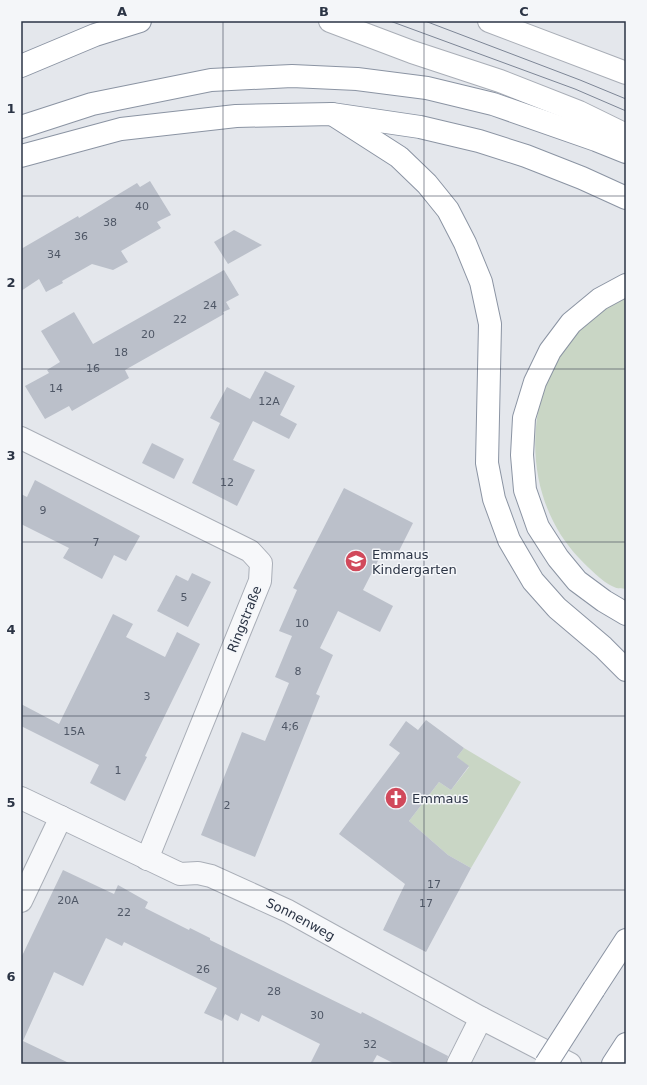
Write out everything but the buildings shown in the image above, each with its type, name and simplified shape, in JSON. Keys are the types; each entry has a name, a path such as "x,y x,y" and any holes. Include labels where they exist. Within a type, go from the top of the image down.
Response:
{"main road":[{"path":"21,66 95,36 140,21"},
{"path":"330,21 412,52 500,81 580,112 626,135"},
{"path":"489,21 626,72"},
{"path":"21,127 92,104 211,80 292,76 357,79 427,88 493,104 626,152"},
{"path":"21,156 122,129 236,116 332,114 420,127 479,141 533,159 582,178 626,198"},
{"path":"332,114 399,157 427,184 448,210 465,243 481,282 490,324 487,463 494,499 509,540 533,581 557,608 603,647 626,670"},
{"path":"626,285 600,299 571,323 550,351 535,382 524,418 522,455 526,490 538,527 558,558 577,581 604,601 626,614"},
{"path":"546,1064 626,940"},
{"path":"613,1064 626,1044"}],"street":[{"name":"Ringstraße","path":"21,438 250,551 261,563 260,580 147,859"},
{"name":"Sonnenweg","path":"21,798 180,874 198,873 211,876 288,911 481,1018 570,1064"},
{"path":"21,901 61,817"},
{"path":"458,1064 481,1018"}],"green space":[{"path":"626,295 626,589 615,588 605,582 579,558 565,541 545,502 539,481 535,438 537,416 542,394 548,374 554,363 581,329 603,309"},
{"path":"464,748 521,782 471,868 448,855 409,821 439,782 451,790 469,767 457,757"}],"tram line":[{"path":"390,21 575,89 626,111"},
{"path":"425,21 626,99"}],"place":[{"name":"Emmaus Kindergarten","path":"356,561"},
{"name":"Emmaus","path":"396,798"}]}
